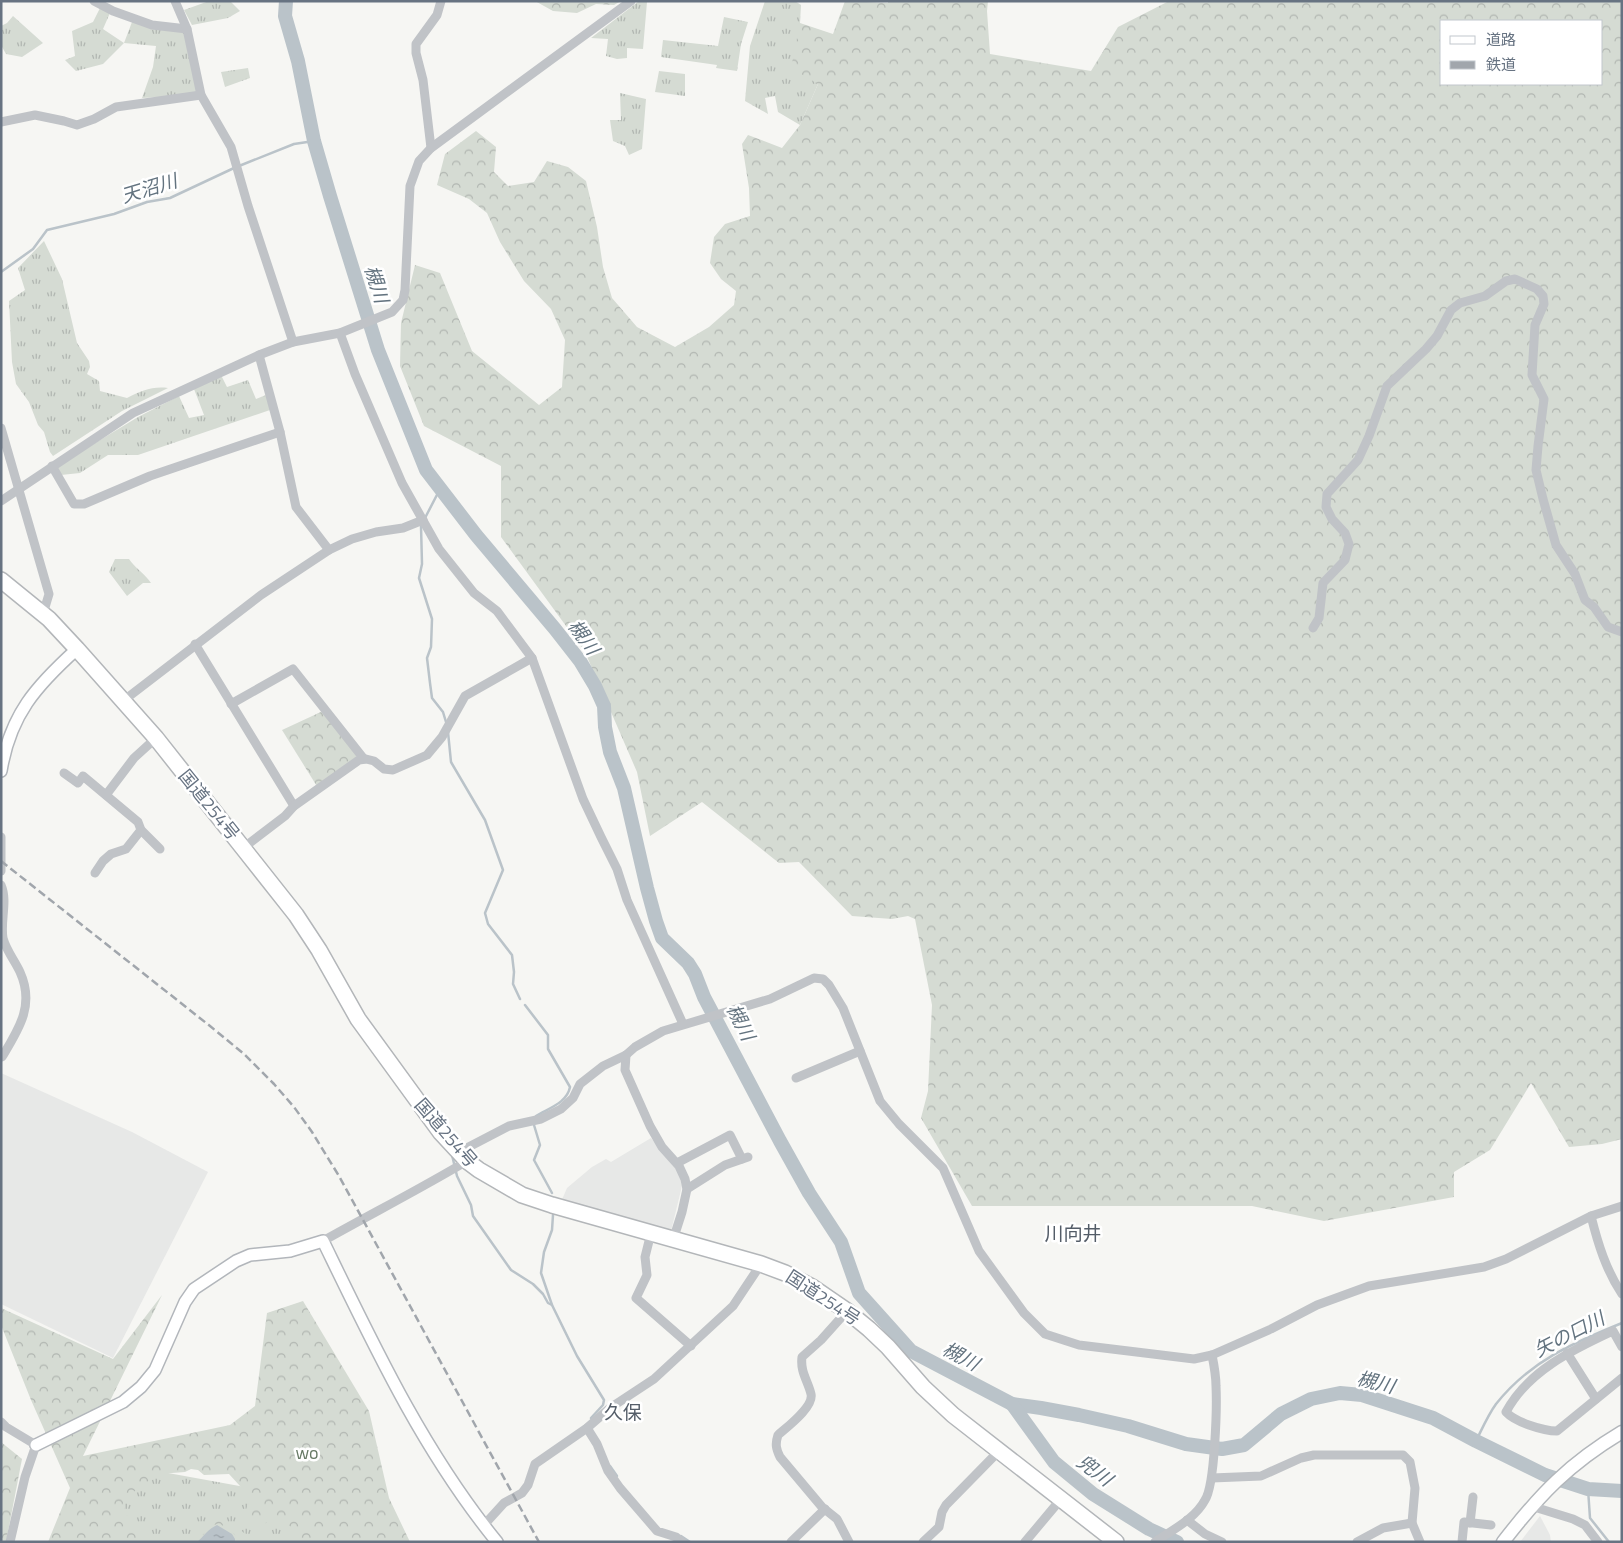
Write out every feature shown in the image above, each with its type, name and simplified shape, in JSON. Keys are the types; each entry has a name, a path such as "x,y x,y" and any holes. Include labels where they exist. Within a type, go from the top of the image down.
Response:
{"highway":[{"name":"国道254号","path":"3,584 43,614 77,649 156,738 296,915 319,950 358,1019 441,1133 479,1170 522,1195 552,1206 761,1264 785,1273 812,1287 869,1329 953,1415 1116,1542"}],"main road":[{"path":"1504,1542 1534,1503 1563,1474 1581,1458 1622,1432"}],"street":[{"path":"94,1 113,11 152,25 187,29"},
{"path":"175,1 187,29 201,95 231,146 248,206 293,342"},
{"path":"431,148 423,80 416,53 416,44 437,15 441,1"},
{"path":"1,501 133,413 259,355 293,342 342,332 389,313 403,300 405,290 410,186 419,161 431,148 631,1"},
{"path":"1,122 35,115 64,120 77,125 94,119 116,107 201,95"},
{"path":"1313,628 1319,618 1323,583 1345,560 1349,544 1345,532 1332,519 1326,507 1327,494 1358,460 1387,386 1438,336 1451,310 1460,303 1485,296 1506,281 1515,279 1537,289 1543,296 1544,304 1535,325 1532,375 1544,399 1536,470 1542,499 1556,545 1574,574 1585,600 1594,607 1608,627 1622,632"},
{"path":"342,332 355,374 402,483 439,549 474,593 497,611 532,658 584,799 617,869 628,900 683,1024"},
{"path":"259,355 280,432 296,507 329,550"},
{"path":"1,428 50,594 43,614"},
{"path":"52,466 74,504 84,504 150,476 280,432"},
{"path":"123,701 261,595 329,550 352,538 403,528 423,520"},
{"path":"195,644 294,806"},
{"path":"1,771 4,743 18,717 46,677 77,649"},
{"path":"243,848 294,806 360,760 374,760 384,769 393,770 427,755 434,749 465,696 532,658"},
{"path":"231,704 293,669 364,759"},
{"path":"106,795 134,758 156,738"},
{"path":"64,773 78,783 83,776 138,822 141,830 160,849"},
{"path":"94,873 103,861 112,854 126,849 141,830"},
{"path":"1,837 1,871"},
{"path":"1,885 4,891 3,938 21,974 26,993 26,1008 20,1028 2,1057"},
{"path":"10,1542 36,1445 116,1406 141,1387 155,1370 185,1302 194,1289 236,1261 250,1255 290,1251 323,1241 425,1186 463,1156 509,1126 541,1119 561,1109 573,1098 580,1084 603,1066 626,1055 647,1039 683,1024 770,999 814,978 823,979 829,985 843,1008 880,1101 899,1124 943,1168 979,1251 1024,1314 1045,1334 1079,1344 1194,1359 1212,1355 1332,1299 1369,1286 1484,1267 1506,1259 1591,1216 1622,1206"},
{"path":"796,1078 860,1050"},
{"path":"626,1055 625,1070 650,1126 662,1147 677,1163 685,1179 687,1189 673,1240"},
{"path":"677,1163 730,1136 745,1158 726,1165 687,1189"},
{"path":"1591,1216 1600,1253 1614,1283 1622,1294"},
{"path":"651,1233 645,1256 647,1275 636,1298 691,1346"},
{"path":"323,1241 388,1374 413,1418 440,1462 484,1526 498,1542"},
{"path":"484,1526 504,1503 528,1486 535,1464 587,1428 610,1408 654,1379 691,1346 733,1306 761,1264"},
{"path":"846,1311 802,1357 801,1364 804,1378 812,1396 810,1404 778,1435 776,1450 825,1509 837,1519 849,1542"},
{"path":"1622,1347 1613,1331 1567,1353 1534,1378 1512,1400 1506,1412 1512,1418 1550,1431 1557,1431 1622,1378"},
{"path":"1567,1353 1596,1399"},
{"path":"1156,1541 1184,1522 1205,1500 1208,1494 1212,1477 1216,1386 1212,1355"},
{"path":"1,1422 36,1445"},
{"path":"587,1428 597,1444 608,1471 620,1488 657,1531 676,1537 682,1542"},
{"path":"923,1542 939,1527 942,1512 946,1505 999,1451"},
{"path":"1212,1477 1261,1476 1296,1460 1314,1455 1404,1455 1410,1462 1415,1488 1412,1523 1420,1542"},
{"path":"1470,1523 1473,1497"},
{"path":"1025,1542 1061,1499"},
{"path":"1534,1503 1585,1525 1598,1542"},
{"path":"791,1542 825,1509"},
{"path":"1184,1522 1222,1542"},
{"path":"1462,1542 1464,1522 1491,1526"},
{"path":"1357,1542 1383,1528 1412,1523"}],"shaded area":[{"path":"1,1073 132,1132 208,1172 113,1358 1,1304"},
{"path":"651,1138 682,1177 682,1186 671,1231 561,1202 567,1188 592,1167 606,1159 611,1162"},
{"path":"1540,1516 1550,1535 1551,1542 1520,1542"}],"green space":[{"path":"209,1 230,1 240,11 228,18 192,25 184,10"},
{"path":"535,1 621,1 614,5 596,4 577,13 553,11"},
{"path":"639,1 647,2 643,49 627,48 627,58 617,59 606,56 608,39 591,38"},
{"path":"765,1 795,1 801,5 800,23 818,84 800,125 778,112 775,96 765,98 768,114 745,101 750,46"},
{"path":"845,1 888,3 888,1 988,1 990,54 1091,71 1118,27 1169,1 1622,1 1622,1139 1602,1144 1569,1147 1531,1083 1490,1150 1454,1172 1454,1197 1324,1221 1252,1206 972,1206 921,1118 928,1091 932,1005 915,919 908,916 892,919 852,916 799,862 779,863 702,802 650,836 637,772 585,652 501,537 501,466 424,426 400,366 401,323 415,265 440,273 472,351 539,405 562,387 565,340 551,309 524,281 500,242 487,213 469,199 437,185 445,154 476,131 496,147 494,172 508,186 534,182 547,161 568,167 586,181 597,227 603,267 612,298 637,327 675,347 709,327 734,305 736,291 721,279 710,263 714,237 725,224 750,216 749,188 742,144 748,135 782,148 800,125 818,84 791,68 800,23 833,34"},
{"path":"100,8 110,13 103,29 124,43 103,64 76,71 65,60 75,56 72,31 93,22"},
{"path":"13,16 43,43 22,57 6,54 1,45 1,26 7,23"},
{"path":"724,17 748,22 741,44 737,71 716,68 717,65 661,57 663,40 718,46"},
{"path":"132,22 184,32 197,91 196,95 142,98 153,67 156,46 124,43"},
{"path":"248,68 250,78 225,87 221,72"},
{"path":"659,71 685,74 685,96 655,92"},
{"path":"620,93 646,99 642,149 629,155 625,146 613,141 610,120 621,120"},
{"path":"44,241 62,279 77,343 89,361 90,367 87,374 99,381 100,391 127,398 147,390 168,388 122,411 53,456 44,432 38,425 29,402 16,384 12,362 9,301 25,290 18,268"},
{"path":"221,375 227,387 248,380 256,399 266,395 270,410 138,455 108,455 80,473 61,475 57,470 59,465 138,417 179,396 189,418 204,415 194,389"},
{"path":"115,559 129,559 151,583 143,583 127,596 109,572"},
{"path":"323,711 356,754 356,760 318,788 282,730"},
{"name":"wo","path":"162,1295 83,1456 230,1425 255,1406 267,1313 303,1301 369,1411 389,1498 410,1542 301,1542 295,1531 279,1516 271,1515 266,1523 257,1525 247,1519 246,1510 250,1497 229,1474 204,1475 198,1470 191,1469 185,1472 159,1474 132,1493 125,1501 124,1512 131,1520 135,1531 155,1542 48,1542 70,1488 31,1400 1,1325 1,1308 113,1359"},
{"path":"1,1442 22,1459 6,1542 1,1542"},
{"path":"113,1463 333,1503 355,1542 94,1542"},
{"path":"208,1520 224,1520 249,1536 251,1542 244,1541 227,1528 216,1524 210,1527 203,1535 197,1533 200,1527"}],"water":[{"path":"217,1525 232,1534 235,1542 197,1542 209,1531"}],"waterway":[{"name":"槻川","path":"286,1 285,16 298,61 314,141 330,196 378,350 426,470 476,535 555,629 580,661 595,686 604,706 605,727 610,752 624,788 647,888 662,938 688,963 695,974 704,997 780,1141 809,1193 841,1242 859,1293 911,1351 1012,1404 1079,1415 1128,1426 1186,1444 1222,1449 1244,1445 1281,1414 1311,1399 1340,1393 1362,1395 1433,1418 1545,1475 1588,1489 1622,1491"},
{"name":"天沼川","path":"239,166 294,144 314,141"},
{"name":"天沼川","path":"1,272 33,249 47,230 114,214 147,202 170,198 234,168"},
{"path":"425,518 440,489"},
{"path":"421,526 422,564 419,578 432,619 431,647 427,658 430,683 432,698 443,712 446,722"},
{"path":"448,732 451,762 485,820 503,870 485,913 488,924 512,955 513,984 520,999"},
{"path":"525,1005 548,1035 548,1049 570,1087 568,1093 561,1101 536,1116"},
{"path":"534,1125 540,1145 534,1160 552,1193"},
{"path":"452,1155 457,1176 471,1205 473,1216 511,1270 533,1284 543,1294 548,1303 552,1305"},
{"path":"553,1215 552,1230 544,1252 541,1273 552,1305 577,1356 604,1400 603,1405 591,1418"},
{"name":"矢の口川","path":"1476,1441 1496,1404 1523,1376 1553,1355 1586,1338 1622,1323"},
{"name":"兜川","path":"1012,1404 1054,1462 1093,1494 1149,1529 1177,1542"},
{"path":"610,1466 617,1476"},
{"path":"1588,1489 1590,1518 1609,1542"},
{"path":"681,1536 690,1542"}],"railway":[{"path":"1,861 244,1054 294,1107 339,1176 539,1542"}],"district":[{"name":"川向井","path":"1073,1233"},
{"name":"久保","path":"623,1412"}]}
